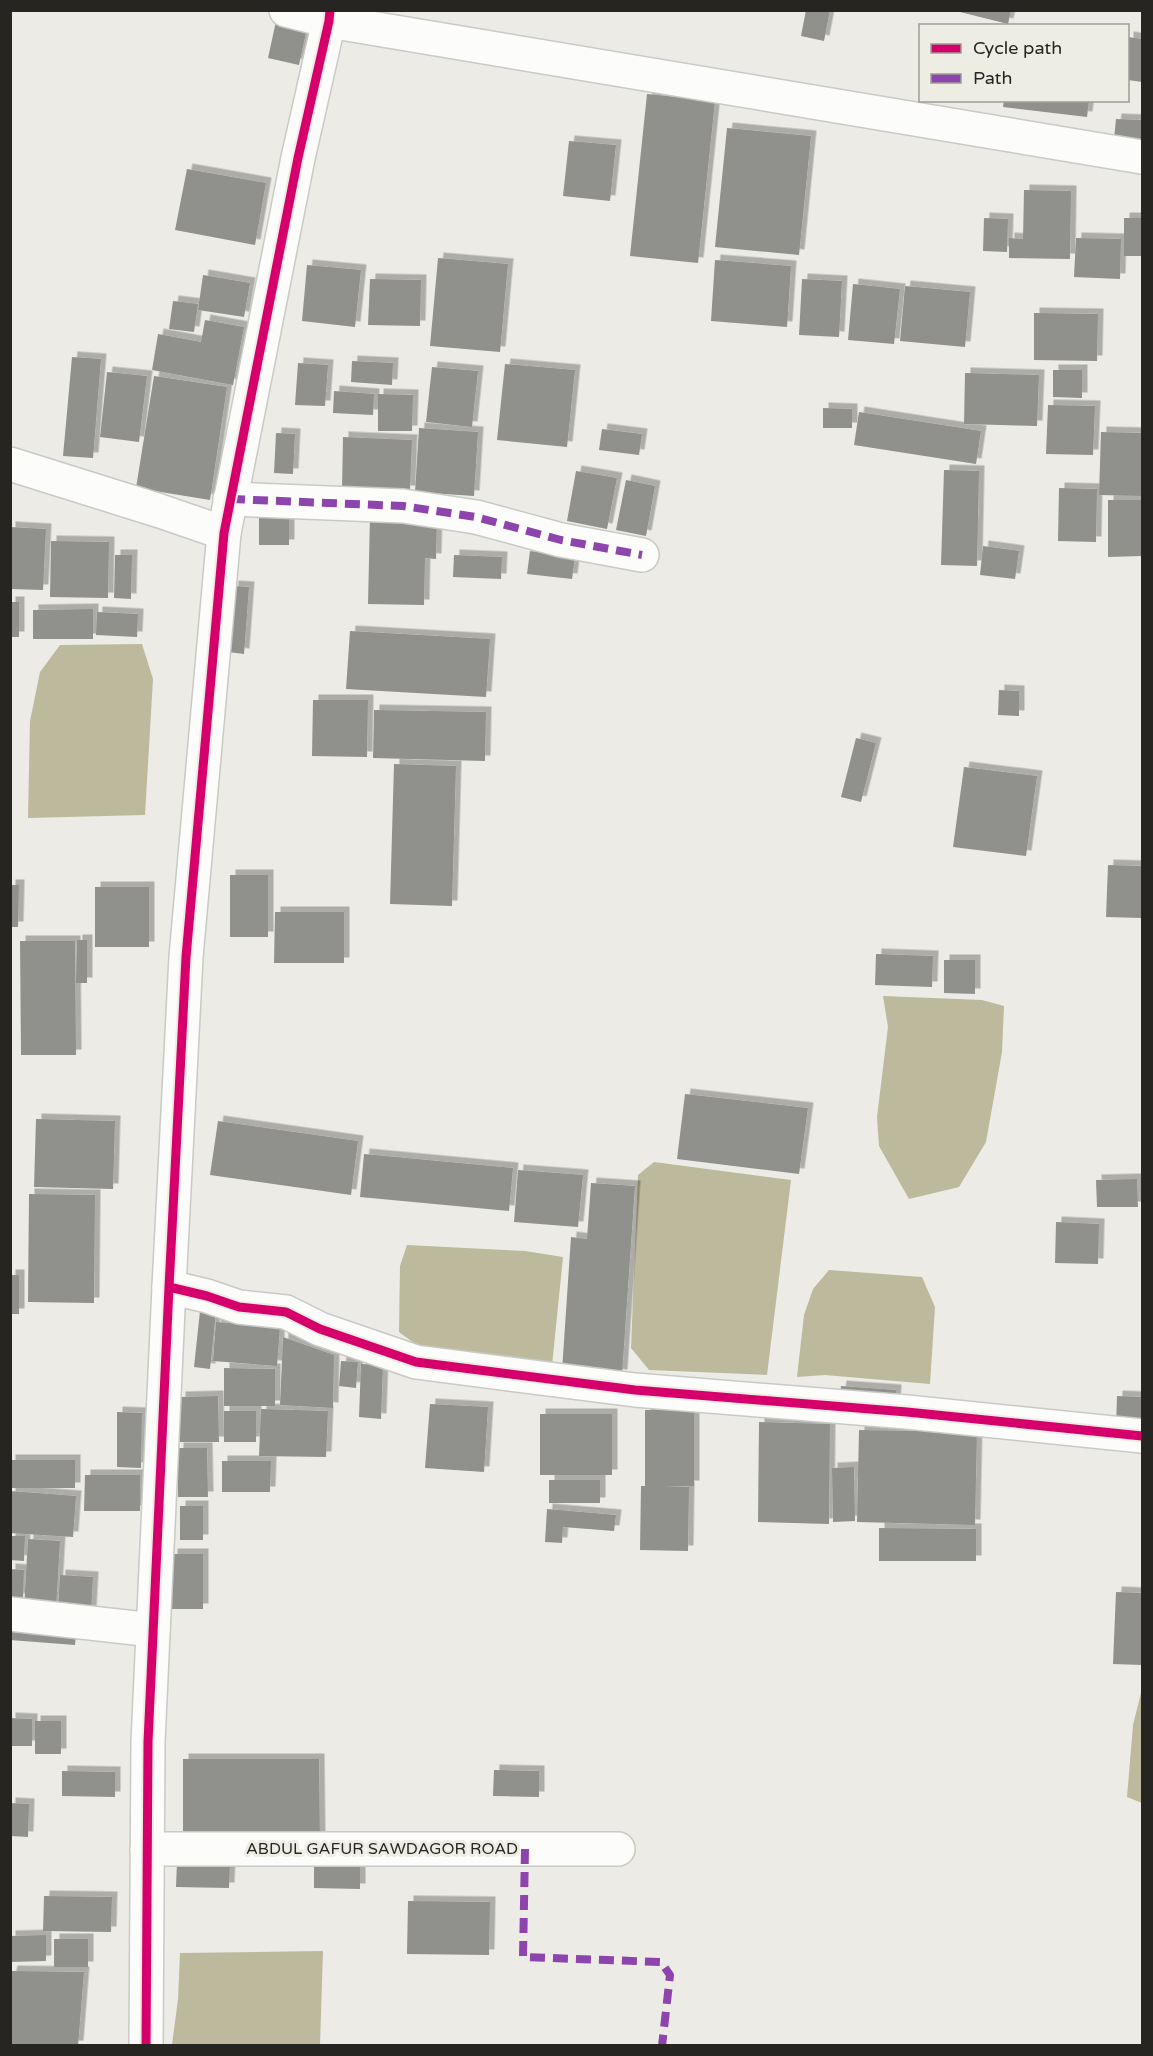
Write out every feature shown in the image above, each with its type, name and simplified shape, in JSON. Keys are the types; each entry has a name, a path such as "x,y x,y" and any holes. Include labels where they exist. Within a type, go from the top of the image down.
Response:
{"street":[{"path":"286,10 1143,157"},
{"path":"146,2046 148,1742 186,957 224,533 298,158 330,16"},
{"path":"10,464 224,533"},
{"path":"230,499 403,506 476,517 561,540 642,555"},
{"path":"169,1287 239,1307 286,1312 320,1329 416,1362 635,1390 907,1412 1143,1436"},
{"path":"10,1614 153,1630"},
{"name":"ABDUL GAFUR SAWDAGOR ROAD","path":"147,1849 618,1848"}],"shaded area":[{"path":"142,644 153,679 145,815 28,818 30,721 40,672 60,645"},
{"path":"883,996 982,1000 1004,1006 1002,1052 986,1142 959,1187 909,1199 879,1146 877,1117 888,1027"},
{"path":"654,1162 791,1180 767,1375 649,1370 631,1348 638,1175"},
{"path":"407,1245 525,1251 563,1257 552,1366 422,1349 399,1332 400,1266"},
{"path":"829,1270 922,1277 935,1307 930,1384 825,1375 797,1377 804,1315 813,1289"},
{"path":"1142,1689 1142,1803 1127,1797 1133,1725"},
{"path":"323,1951 320,2045 172,2045 178,1999 180,1953"}],"building":[{"path":"806,10 830,10 824,41 801,36"},
{"path":"952,10 1011,10 1008,24"},
{"path":"278,12 309,19 299,65 268,58"},
{"path":"1129,37 1142,39 1142,82 1129,80"},
{"path":"647,94 715,101 698,263 630,256"},
{"path":"1004,102 1089,102 1087,117 1003,107"},
{"path":"1116,119 1142,120 1142,151 1113,149"},
{"path":"727,128 811,136 799,255 715,247"},
{"path":"569,141 616,145 610,201 563,196"},
{"path":"187,169 266,183 255,245 175,230"},
{"path":"1024,190 1071,191 1070,259 1009,258 1009,238 1023,239"},
{"path":"984,218 1008,219 1007,252 983,251"},
{"path":"1124,218 1142,218 1142,256 1124,256"},
{"path":"1076,238 1121,239 1120,279 1074,277"},
{"path":"438,258 508,264 500,352 430,346"},
{"path":"715,260 791,266 787,327 711,321"},
{"path":"307,265 361,270 355,327 302,321"},
{"path":"203,275 250,283 244,317 198,310"},
{"path":"370,279 421,280 420,326 368,325"},
{"path":"802,279 842,281 839,337 799,335"},
{"path":"853,284 900,289 894,344 848,340"},
{"path":"905,286 970,292 965,347 900,341"},
{"path":"173,301 198,304 194,332 169,329"},
{"path":"1034,313 1098,314 1097,361 1034,360"},
{"path":"205,320 244,327 233,385 152,370 158,334 201,342"},
{"path":"72,357 101,359 93,458 63,456"},
{"path":"352,361 393,363 392,385 351,382"},
{"path":"298,363 328,365 325,406 295,405"},
{"path":"505,364 575,370 567,447 497,440"},
{"path":"432,367 478,371 472,427 426,422"},
{"path":"1053,370 1082,370 1082,398 1053,397"},
{"path":"107,372 147,376 139,442 100,437"},
{"path":"965,373 1039,375 1037,426 964,424"},
{"path":"154,376 227,387 210,500 136,488"},
{"path":"334,391 374,394 373,415 333,413"},
{"path":"378,394 413,395 412,431 378,431"},
{"path":"1048,405 1095,406 1093,455 1046,454"},
{"path":"823,408 852,409 852,428 823,428"},
{"path":"859,412 981,431 976,464 854,445"},
{"path":"419,428 478,432 474,496 415,492"},
{"path":"602,429 642,434 639,455 599,450"},
{"path":"1101,432 1142,433 1142,496 1099,495"},
{"path":"276,433 295,434 293,474 274,473"},
{"path":"343,437 412,440 410,491 342,490"},
{"path":"944,470 979,471 977,566 941,565"},
{"path":"576,471 617,478 607,529 567,521"},
{"path":"626,480 655,486 646,536 616,530"},
{"path":"1059,488 1097,489 1096,542 1058,541"},
{"path":"1108,500 1142,500 1142,556 1108,557"},
{"path":"259,514 289,514 289,545 259,545"},
{"path":"370,516 437,517 436,559 425,558 424,605 368,604"},
{"path":"10,527 46,529 43,590 10,589"},
{"path":"51,541 109,542 108,598 50,597"},
{"path":"983,546 1019,551 1015,579 980,575"},
{"path":"530,551 575,557 572,579 527,574"},
{"path":"115,555 132,555 131,599 114,598"},
{"path":"454,555 502,557 501,579 453,577"},
{"path":"233,586 249,587 244,654 228,652"},
{"path":"10,602 19,602 19,637 10,637"},
{"path":"93,609 93,639 33,639 33,610"},
{"path":"97,612 138,614 137,637 96,635"},
{"path":"350,631 490,639 486,697 346,689"},
{"path":"999,690 1019,691 1019,716 998,715"},
{"path":"313,700 368,700 367,757 312,756"},
{"path":"374,710 486,712 485,761 373,758"},
{"path":"856,738 876,743 861,802 841,797"},
{"path":"394,764 456,766 452,906 390,904"},
{"path":"964,767 1037,776 1026,856 953,847"},
{"path":"1108,865 1142,866 1142,918 1106,917"},
{"path":"230,875 268,875 268,937 230,937"},
{"path":"10,885 19,885 18,927 10,927"},
{"path":"95,887 149,887 149,947 95,947"},
{"path":"275,912 344,912 344,963 274,963"},
{"path":"77,940 87,940 87,983 76,983"},
{"path":"20,941 75,941 76,1055 21,1055"},
{"path":"876,954 933,956 932,987 875,985"},
{"path":"944,960 975,960 975,994 944,993"},
{"path":"685,1094 808,1108 799,1174 677,1159"},
{"path":"36,1119 115,1121 113,1189 34,1187"},
{"path":"218,1121 358,1141 351,1195 210,1175"},
{"path":"364,1154 513,1168 509,1211 360,1197"},
{"path":"518,1170 583,1175 578,1227 514,1222"},
{"path":"1137,1179 1138,1207 1097,1207 1096,1180"},
{"path":"591,1183 635,1186 622,1375 562,1371 571,1237 587,1239"},
{"path":"29,1194 95,1195 94,1303 28,1302"},
{"path":"1056,1222 1099,1224 1098,1264 1055,1263"},
{"path":"10,1275 19,1275 19,1314 10,1314"},
{"path":"200,1311 216,1312 210,1369 194,1367"},
{"path":"216,1322 280,1327 277,1366 213,1361"},
{"path":"283,1337 334,1355 333,1408 280,1405"},
{"path":"341,1361 358,1362 356,1388 339,1386"},
{"path":"361,1364 383,1365 381,1419 359,1417"},
{"path":"224,1368 275,1369 275,1406 224,1406"},
{"path":"841,1386 896,1390 895,1407 839,1404"},
{"path":"218,1396 219,1442 180,1442 180,1397"},
{"path":"1117,1396 1142,1397 1142,1430 1116,1429"},
{"path":"430,1404 488,1407 484,1472 425,1468"},
{"path":"261,1409 328,1411 326,1457 259,1456"},
{"path":"645,1410 694,1410 694,1486 664,1486 689,1487 688,1551 640,1550 641,1486 645,1486"},
{"path":"224,1411 256,1411 256,1442 224,1442"},
{"path":"117,1412 142,1413 141,1468 117,1467"},
{"path":"540,1414 612,1414 612,1475 540,1475"},
{"path":"759,1422 830,1424 829,1524 758,1522"},
{"path":"859,1430 977,1432 975,1525 857,1522"},
{"path":"178,1448 207,1448 208,1497 178,1497"},
{"path":"10,1460 75,1460 75,1488 10,1488"},
{"path":"222,1461 271,1461 270,1492 222,1492"},
{"path":"854,1467 855,1521 833,1522 832,1468"},
{"path":"85,1475 140,1475 140,1511 84,1511"},
{"path":"549,1480 600,1480 600,1503 549,1503"},
{"path":"10,1491 76,1496 73,1537 10,1533"},
{"path":"180,1506 203,1506 203,1540 180,1540"},
{"path":"547,1509 616,1515 614,1531 563,1527 562,1543 545,1542"},
{"path":"879,1528 976,1529 976,1561 879,1561"},
{"path":"10,1536 25,1536 24,1561 10,1560"},
{"path":"28,1539 60,1541 56,1610 24,1609"},
{"path":"172,1554 203,1554 203,1609 172,1609"},
{"path":"10,1569 24,1570 23,1599 10,1598"},
{"path":"60,1575 93,1577 91,1614 58,1611"},
{"path":"1116,1592 1142,1593 1142,1665 1113,1664"},
{"path":"10,1617 77,1622 75,1645 10,1640"},
{"path":"10,1718 32,1719 32,1746 10,1746"},
{"path":"35,1721 61,1721 61,1754 35,1754"},
{"path":"183,1759 319,1759 320,1841 183,1841"},
{"path":"494,1770 539,1771 539,1797 493,1796"},
{"path":"62,1771 115,1772 115,1797 62,1796"},
{"path":"10,1803 29,1804 28,1837 10,1836"},
{"path":"177,1862 230,1864 229,1888 176,1887"},
{"path":"314,1863 360,1864 360,1889 314,1888"},
{"path":"44,1896 112,1897 111,1932 43,1931"},
{"path":"408,1901 490,1902 489,1955 407,1954"},
{"path":"46,1935 46,1961 10,1962 10,1936"},
{"path":"54,1939 88,1939 88,1967 54,1967"},
{"path":"12,1971 84,1972 78,2046 10,2046"}],"marked path":[{"path":"230,499 403,506 476,517 561,540 642,555"},
{"path":"525,1849 523,1957 661,1962 670,1975 662,2046"}],"cycle path":[{"path":"146,2046 148,1742 186,957 224,533 298,158 330,10"},
{"path":"169,1287 239,1307 286,1312 320,1329 416,1362 635,1390 907,1412 1142,1436"}]}
